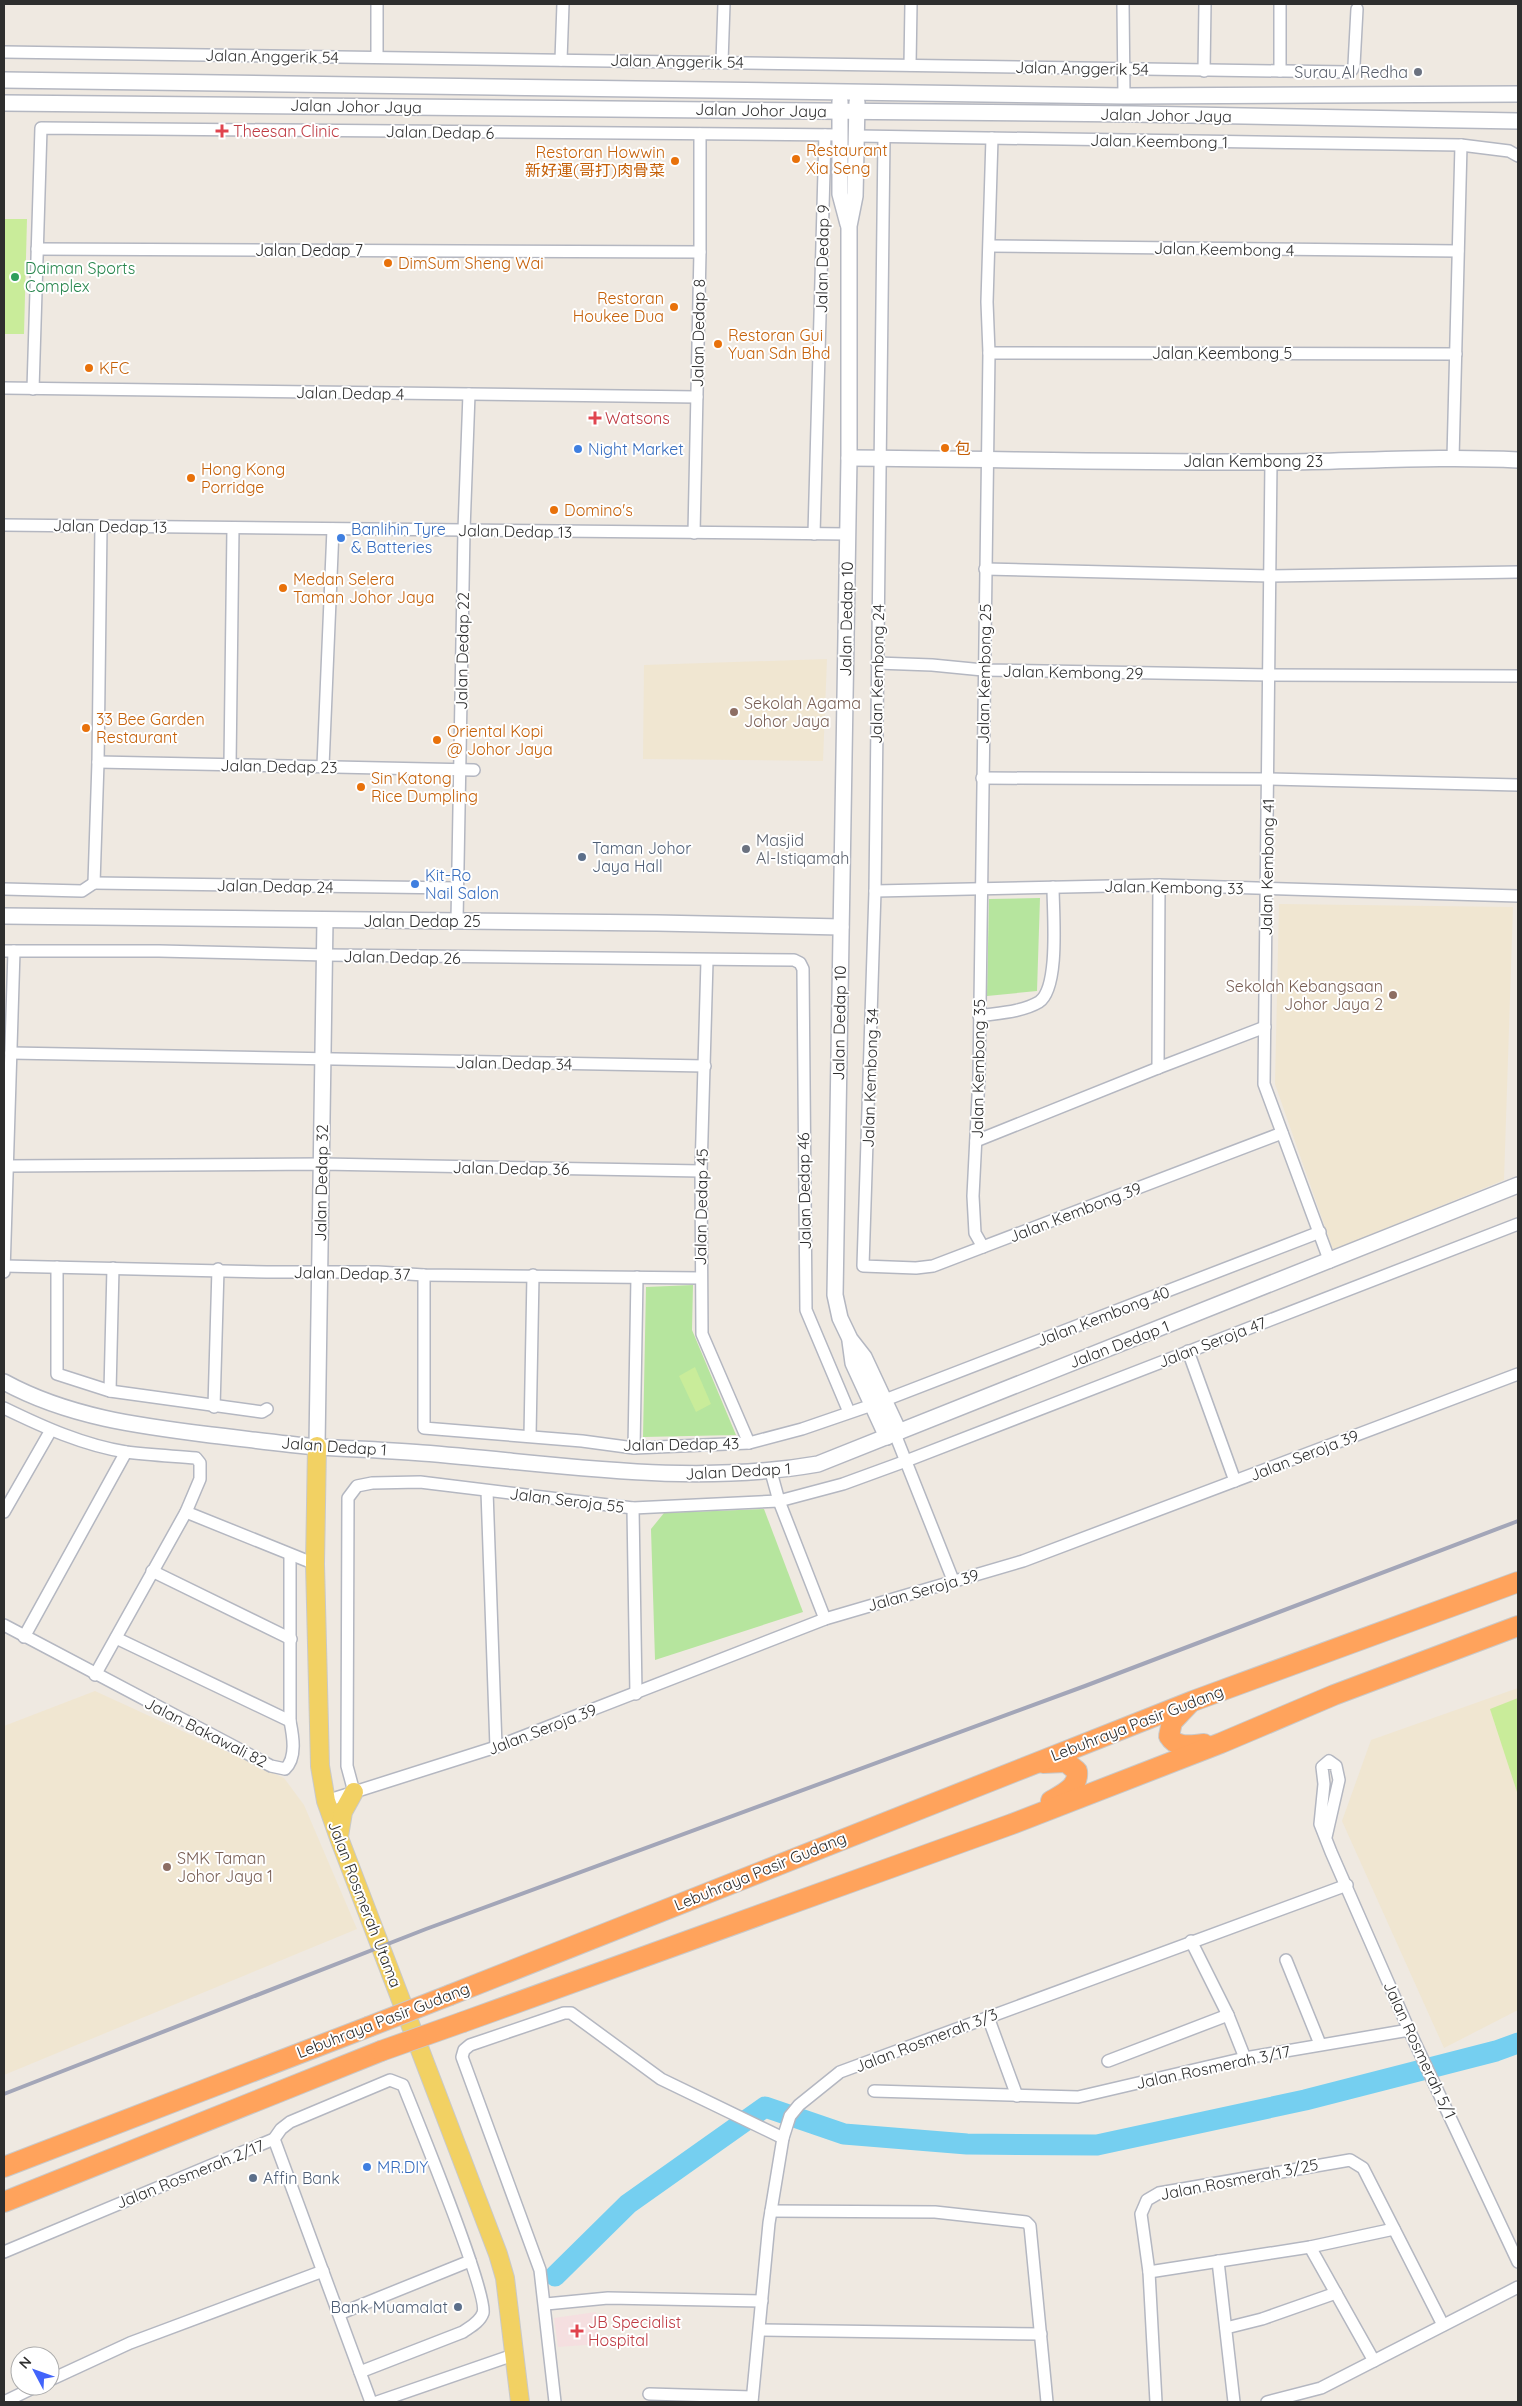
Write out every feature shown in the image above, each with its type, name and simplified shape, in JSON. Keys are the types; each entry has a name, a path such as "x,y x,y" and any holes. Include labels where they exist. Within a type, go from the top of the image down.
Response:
{"highway":[{"name":"Lebuhraya Pasir Gudang","path":"4,2167 450,1995 1193,1701 1518,1582"},
{"name":"Lebuhraya Pasir Gudang","path":"4,2202 381,2051 1012,1824 1221,1743 1334,1695 1518,1626"},
{"path":"1193,1701 1172,1722 1169,1736 1173,1742 1180,1745 1221,1743"},
{"path":"1012,1824 1066,1792 1078,1777 1077,1771 1066,1762 1030,1764"}],"main road":[{"name":"Jalan Johor Jaya","path":"4,80 1124,96 1518,94"},
{"name":"Jalan Dedap 10","path":"840,92 840,111 832,135 840,194 849,226"},
{"name":"Jalan Dedap 10","path":"858,92 856,196 849,226 849,458 835,1295 840,1318 850,1338 853,1363 879,1403 894,1434"},
{"name":"Jalan Johor Jaya","path":"4,102 857,111 1518,121"},
{"name":"Jalan Kembong 23","path":"849,458 1271,462 1453,458 1518,460"},
{"name":"Jalan Dedap 25","path":"4,916 841,927"},
{"name":"Jalan Dedap 32","path":"317,1446 326,920"},
{"name":"Jalan Dedap 1","path":"4,1382 27,1395 75,1412 136,1426 317,1446 420,1452 663,1475 771,1472 818,1464 1330,1262 1518,1185"},
{"name":"Jalan Rosmerah Utama","path":"317,1446 314,1564 320,1766 326,1801 498,2254 505,2278 516,2354 520,2402"},
{"path":"339,1838 342,1812 354,1792"}],"street":[{"path":"376,57 377,4"},
{"path":"561,60 563,4"},
{"path":"722,62 724,4"},
{"path":"910,64 911,4"},
{"path":"1123,4 1124,96"},
{"path":"1204,71 1205,4"},
{"path":"1280,4 1280,71"},
{"name":"Jalan Anggerik 54","path":"4,52 1350,72 1354,65 1357,9"},
{"name":"Jalan Dedap 6","path":"37,249 41,128 832,135"},
{"name":"Jalan Dedap 8","path":"694,533 700,252 700,134"},
{"name":"Jalan Dedap 9","path":"814,534 832,135"},
{"name":"Jalan Keembong 1","path":"857,136 1461,145 1509,151 1518,156"},
{"name":"Jalan Kembong 24","path":"875,891 884,137"},
{"name":"Jalan Kembong 25","path":"980,888 987,460 987,302 992,138"},
{"path":"1453,458 1461,145"},
{"name":"Jalan Keembong 4","path":"990,246 1458,251"},
{"path":"33,389 37,249"},
{"name":"Jalan Dedap 7","path":"37,249 700,252"},
{"name":"Jalan Keembong 5","path":"988,353 1456,354"},
{"name":"Jalan Dedap 4","path":"4,388 697,397"},
{"name":"Jalan Dedap 22","path":"457,921 464,530 469,394"},
{"name":"Jalan Kembong 41","path":"1271,462 1264,1084 1330,1262"},
{"name":"Jalan Dedap 13","path":"4,525 847,534"},
{"path":"94,883 98,762 101,526"},
{"path":"230,765 233,528"},
{"path":"324,766 334,529"},
{"path":"985,569 1270,576 1474,571 1518,572"},
{"name":"Jalan Kembong 29","path":"877,663 932,665 983,670 1269,675 1518,676"},
{"name":"Jalan Dedap 23","path":"98,762 474,770"},
{"path":"982,778 1268,779 1518,785"},
{"name":"Jalan Dedap 24","path":"4,889 82,891 94,883 457,888"},
{"path":"1158,1068 1159,884"},
{"name":"Jalan Kembong 33","path":"875,891 1159,884 1266,890 1518,896"},
{"path":"979,1016 1028,1007 1040,1001 1047,993 1052,975 1053,887"},
{"name":"Jalan Kembong 35","path":"980,888 974,1196 975,1233 983,1247"},
{"name":"Jalan Kembong 34","path":"863,1266 875,891"},
{"name":"Jalan Dedap 26","path":"9,951 158,950 326,955 707,961 794,960 800,963"},
{"path":"4,1273 11,1053 9,951"},
{"name":"Jalan Dedap 45","path":"707,961 701,1171 700,1278 702,1334 748,1443"},
{"name":"Jalan Dedap 46","path":"800,963 803,969 806,1310 849,1412"},
{"path":"976,1141 1158,1068 1265,1028"},
{"name":"Jalan Dedap 34","path":"11,1053 705,1066"},
{"name":"Jalan Kembong 39","path":"863,1266 916,1268 933,1266 1282,1133"},
{"name":"Jalan Dedap 36","path":"7,1166 322,1164 701,1171"},
{"name":"Jalan Seroja 47","path":"779,1501 844,1484 906,1461 1518,1224"},
{"name":"Jalan Kembong 40","path":"879,1403 1320,1232"},
{"name":"Jalan Dedap 37","path":"4,1266 267,1272 320,1271 424,1275 700,1278"},
{"path":"57,1267 57,1374 110,1391 214,1407 262,1412 268,1409"},
{"path":"110,1391 113,1268"},
{"path":"214,1407 218,1270"},
{"name":"Jalan Dedap 43","path":"424,1275 424,1428 530,1436 634,1448 748,1443 802,1429 879,1403"},
{"path":"530,1436 533,1275"},
{"path":"634,1448 637,1277"},
{"path":"1188,1352 1235,1481"},
{"name":"Jalan Seroja 39","path":"326,1801 496,1747 825,1619 1023,1561 1518,1374"},
{"path":"4,1408 51,1430 126,1452 196,1458 200,1463 200,1479 186,1512 95,1675 4,1625"},
{"path":"4,1512 51,1430"},
{"path":"894,1434 953,1580"},
{"path":"24,1637 126,1452"},
{"path":"771,1472 779,1501 825,1619"},
{"name":"Jalan Seroja 55","path":"354,1792 347,1766 348,1498 357,1486 372,1483 420,1482 634,1508 779,1501"},
{"path":"487,1491 496,1747"},
{"path":"634,1508 636,1694"},
{"path":"186,1512 314,1564"},
{"name":"Jalan Bakawali 82","path":"95,1675 280,1770 285,1769 291,1764 293,1736 290,1722 290,1555"},
{"path":"152,1571 291,1639"},
{"path":"116,1638 290,1722"},
{"name":"Jalan Rosmerah 5/1","path":"1326,1837 1339,1780 1336,1766 1329,1761 1326,1761 1322,1767 1324,1784 1320,1824 1409,2030 1518,2262"},
{"name":"Jalan Rosmerah 3/3","path":"752,2400 771,2211 783,2138 790,2116 800,2105 840,2072 1347,1885"},
{"path":"1191,1941 1228,2015 1244,2058"},
{"path":"1286,1960 1320,2044"},
{"path":"555,2402 546,2304 540,2270 462,2056 464,2050 470,2045 564,2013 571,2013 660,2079 783,2138"},
{"path":"1108,2061 1228,2015"},
{"path":"988,2017 1017,2096"},
{"name":"Jalan Rosmerah 3/17","path":"874,2091 1078,2097 1244,2058 1409,2030"},
{"name":"Jalan Rosmerah 2/17","path":"4,2252 78,2219 274,2139 281,2129 290,2122 390,2080 400,2082 404,2085 470,2261 483,2304 483,2313 475,2324 464,2332 360,2372"},
{"path":"274,2139 371,2402"},
{"name":"Jalan Rosmerah 3/25","path":"1156,2402 1149,2272 1141,2214 1143,2206 1153,2195 1344,2160 1357,2163 1363,2168 1394,2229"},
{"path":"771,2211 936,2212 1026,2222 1030,2226 1047,2402"},
{"path":"1149,2272 1310,2246 1394,2229 1443,2325"},
{"path":"1310,2246 1374,2361"},
{"path":"339,2314 470,2261"},
{"path":"1218,2261 1234,2402"},
{"path":"60,2375 130,2343 323,2272"},
{"path":"1266,2402 1320,2388 1518,2287"},
{"path":"1226,2328 1262,2319 1336,2293"},
{"path":"546,2304 608,2298 762,2301"},
{"path":"760,2330 1041,2334"},
{"path":"378,2402 516,2354"},
{"path":"649,2394 752,2400"},
{"path":"4,2402 16,2396"}],"shaded area":[{"name":"Sekolah Agama Johor Jaya","path":"827,659 823,761 643,759 644,665"},
{"name":"Sekolah Kebangsaan Johor Jaya 2","path":"1279,904 1513,907 1504,1180 1333,1250 1275,1084"},
{"path":"1518,1688 1518,2010 1444,2048 1342,1821 1371,1740"},
{"name":"SMK Taman Johor Jaya 1","path":"95,1691 284,1778 304,1805 357,1929 4,2075 4,1726"},
{"name":"JB Specialist Hospital","path":"596,2312 599,2344 558,2347 554,2318"}],"green space":[{"name":"Daiman Sports Complex","path":"4,219 27,219 24,334 4,334"},
{"path":"1040,898 1037,991 987,996 989,899"},
{"path":"693,1285 692,1330 736,1435 643,1437 646,1287"},
{"path":"695,1367 711,1404 696,1412 679,1376"},
{"path":"764,1509 803,1612 655,1660 651,1529 664,1513"},
{"path":"1518,1698 1518,1795 1490,1709"}],"waterway":[{"path":"555,2276 628,2204 765,2107 844,2134 967,2144 1097,2145 1305,2100 1496,2051 1518,2043"}],"railway":[{"path":"4,2094 426,1929 1085,1686 1518,1521"}],"place":[{"name":"Surau Al Redha","path":"1418,72"},
{"name":"Theesan Clinic","path":"222,131"},
{"name":"Restaurant Xia Seng","path":"796,159"},
{"name":"Restoran Howwin 新好運(哥打)肉骨菜","path":"675,161"},
{"name":"DimSum Sheng Wai","path":"388,263"},
{"name":"Daiman Sports Complex","path":"15,277"},
{"name":"Restoran Houkee Dua","path":"674,307"},
{"name":"Restoran Gui Yuan Sdn Bhd","path":"718,344"},
{"name":"KFC","path":"89,368"},
{"name":"Watsons","path":"595,418"},
{"name":"包","path":"945,448"},
{"name":"Night Market","path":"578,449"},
{"name":"Hong Kong Porridge","path":"191,478"},
{"name":"Domino's","path":"554,510"},
{"name":"Banlihin Tyre & Batteries","path":"341,538"},
{"name":"Medan Selera Taman Johor Jaya","path":"283,588"},
{"name":"Sekolah Agama Johor Jaya","path":"734,712"},
{"name":"33 Bee Garden Restaurant","path":"86,728"},
{"name":"Oriental Kopi @ Johor Jaya","path":"437,740"},
{"name":"Sin Katong Rice Dumpling","path":"361,787"},
{"name":"Masjid Al-Istiqamah","path":"746,849"},
{"name":"Taman Johor Jaya Hall","path":"582,857"},
{"name":"Kit-Ro Nail Salon","path":"415,884"},
{"name":"Sekolah Kebangsaan Johor Jaya 2","path":"1393,995"},
{"name":"SMK Taman Johor Jaya 1","path":"167,1867"},
{"name":"MR.DIY","path":"367,2167"},
{"name":"Affin Bank","path":"253,2178"},
{"name":"Bank Muamalat","path":"458,2307"},
{"name":"JB Specialist Hospital","path":"577,2331"}]}
